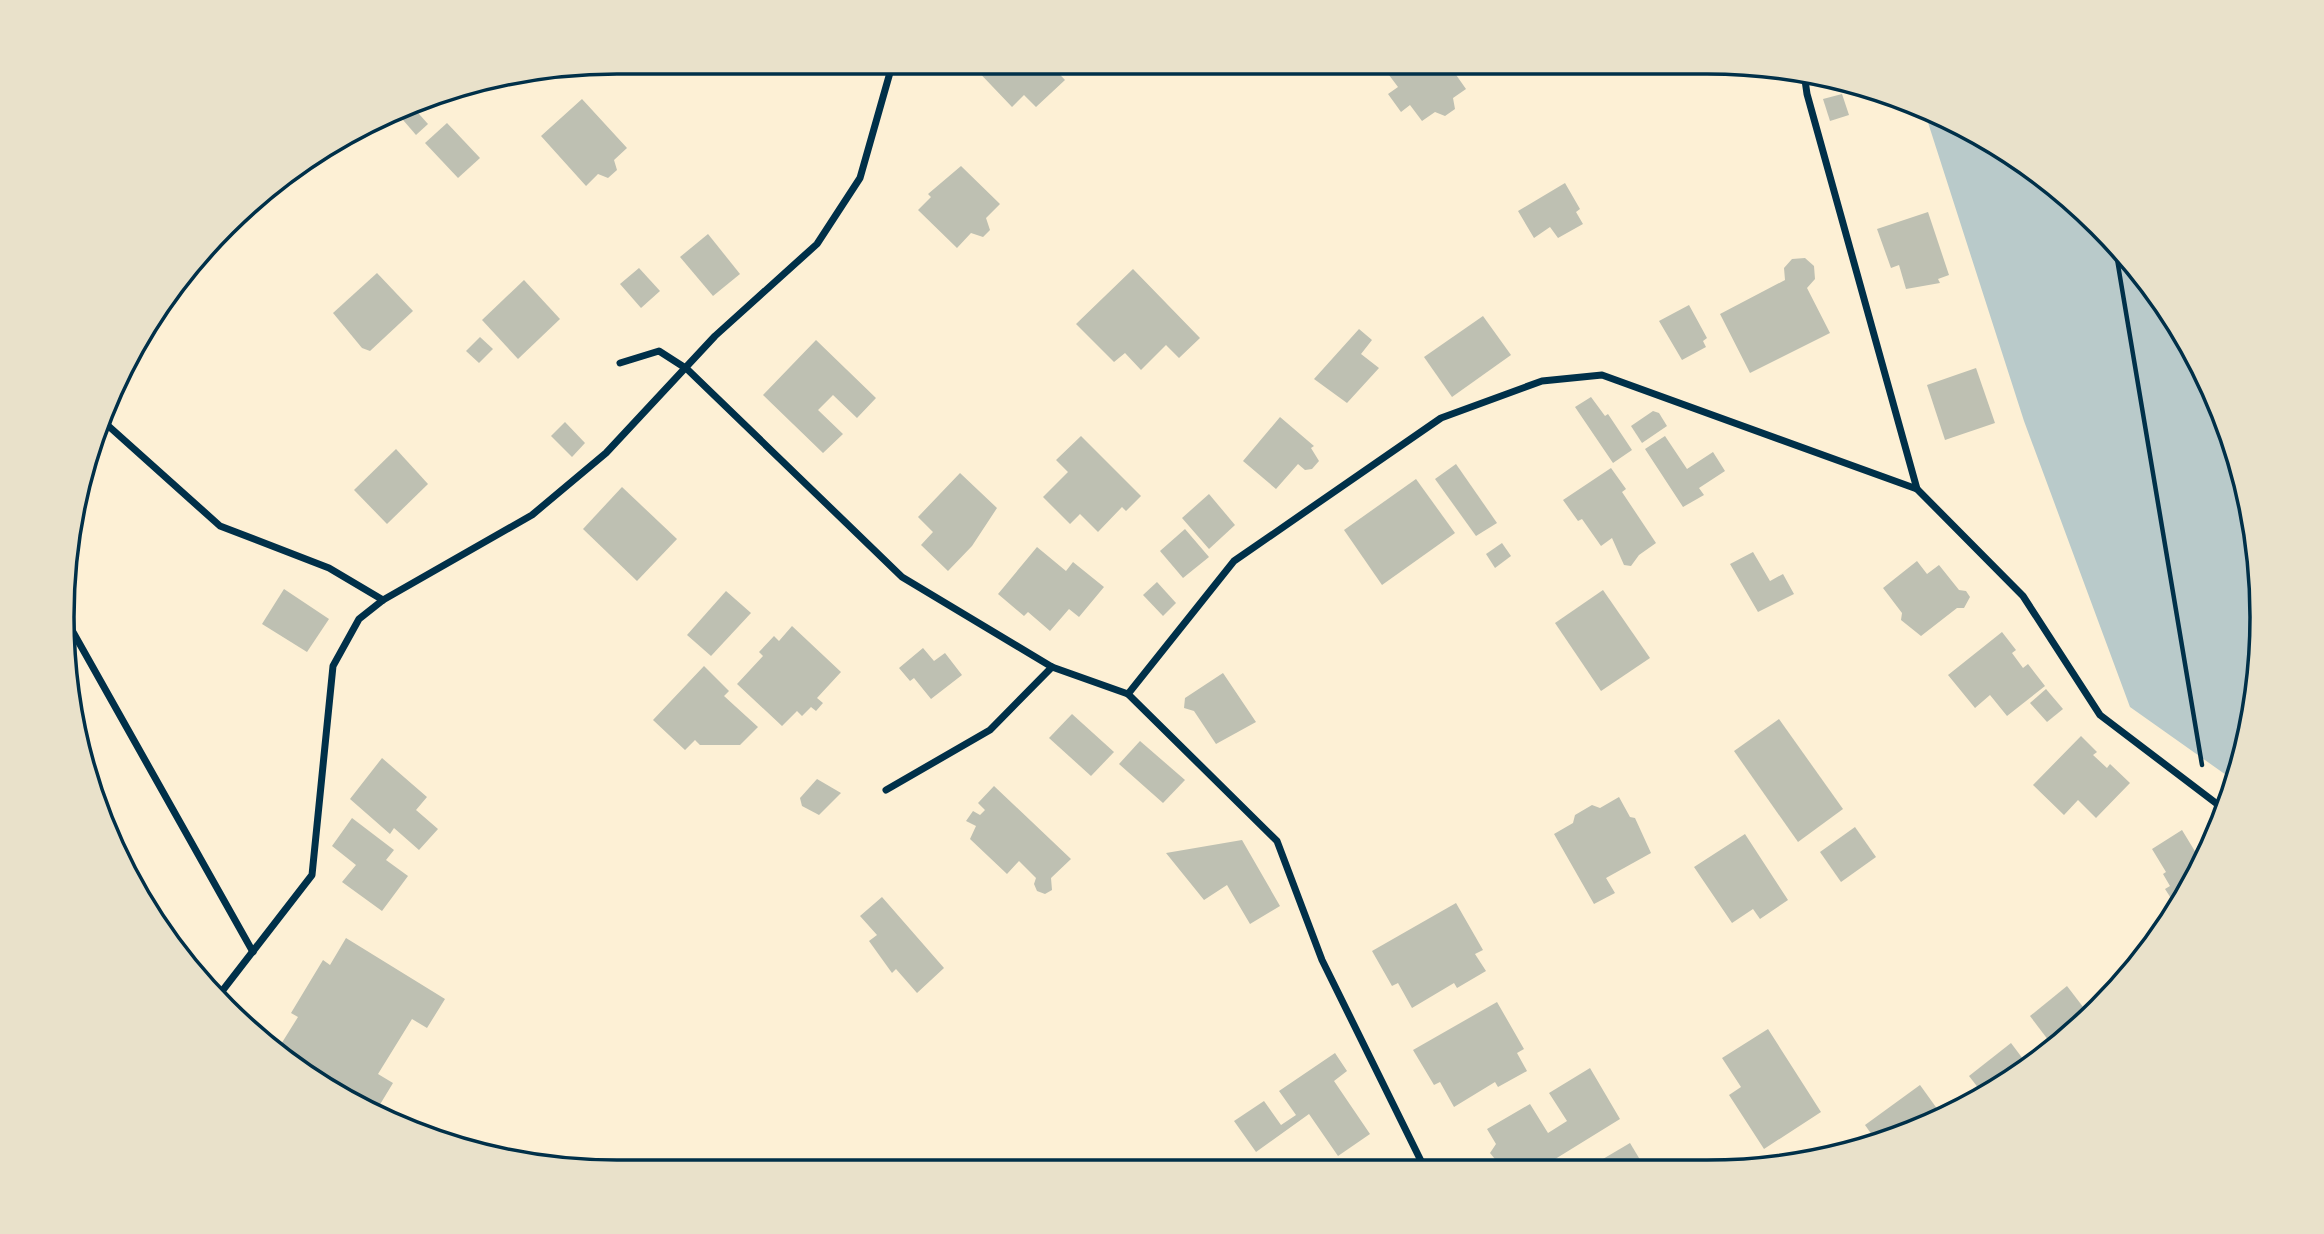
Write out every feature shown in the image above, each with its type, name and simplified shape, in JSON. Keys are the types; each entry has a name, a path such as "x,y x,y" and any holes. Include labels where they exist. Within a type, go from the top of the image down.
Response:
{"street":[{"path":"223,990 312,875 333,666 359,619 383,600 532,515 606,453 715,336 817,244 860,178 889,74"},
{"path":"1805,83 1917,489"},
{"path":"621,363 659,351 687,369 902,576 1052,667 1128,694 1277,841 1322,960 1421,1160"},
{"path":"1128,694 1234,561 1441,418 1542,381 1602,375 1917,489 2023,596 2100,715 2217,804"},
{"path":"108,426 220,526 328,568 383,600"},
{"path":"74,634 253,952"},
{"path":"886,790 989,730 1052,667"}],"path":[{"path":"2118,262 2207,797"}],"shaded area":[{"path":"1927,121 1979,146 2009,165 2065,208 2091,233 2116,259 2159,315 2178,345 2209,409 2232,476 2246,546 2249,581 2246,688 2227,776 2130,707 2024,421"}],"building":[{"path":"981,74 1059,74 1065,80 1036,107 1024,95 1012,107"},
{"path":"1388,74 1455,74 1466,89 1453,98 1455,109 1445,116 1435,112 1422,121 1410,105 1401,112 1388,94 1398,87"},
{"path":"1842,94 1849,115 1830,121 1823,99"},
{"path":"582,99 627,148 614,160 617,170 608,178 598,174 586,186 541,136"},
{"path":"417,112 428,124 416,135 402,118"},
{"path":"447,123 480,158 458,178 425,143"},
{"path":"961,166 1000,204 986,218 990,230 983,237 971,233 957,248 918,210 931,197 928,194"},
{"path":"1565,183 1580,209 1576,212 1583,224 1558,238 1550,227 1534,238 1518,211"},
{"path":"1928,212 1949,275 1938,279 1940,283 1906,289 1899,265 1891,268 1877,229"},
{"path":"708,234 740,274 713,296 680,257"},
{"path":"1805,258 1814,266 1815,279 1807,288 1830,333 1750,373 1720,314 1785,280 1784,268 1792,259"},
{"path":"639,268 660,291 641,308 620,284"},
{"path":"1133,269 1200,338 1179,358 1166,345 1141,370 1125,353 1114,362 1076,324"},
{"path":"377,273 413,311 370,351 362,348 333,313"},
{"path":"524,280 560,319 518,359 482,320"},
{"path":"1689,305 1707,338 1703,341 1706,347 1682,360 1659,321"},
{"path":"1483,316 1511,355 1452,397 1424,357"},
{"path":"1359,329 1372,340 1361,354 1379,368 1347,403 1314,379"},
{"path":"480,337 493,349 479,363 466,351"},
{"path":"816,340 876,398 857,418 833,395 818,410 843,434 823,453 763,395"},
{"path":"1976,368 1995,423 1945,440 1927,385"},
{"path":"1591,397 1605,416 1608,414 1632,450 1613,463 1575,407"},
{"path":"1653,411 1659,413 1667,426 1642,443 1631,426"},
{"path":"1280,417 1314,446 1311,448 1319,461 1312,469 1305,470 1298,464 1276,489 1243,461"},
{"path":"565,422 585,443 572,457 551,436"},
{"path":"1081,436 1141,496 1126,511 1122,507 1098,532 1080,514 1070,524 1043,497 1068,472 1056,460"},
{"path":"1665,436 1687,469 1713,452 1725,471 1699,488 1704,495 1683,507 1645,449"},
{"path":"396,449 428,484 387,524 354,490"},
{"path":"1456,464 1497,523 1476,536 1435,479"},
{"path":"1611,468 1626,489 1622,492 1656,543 1639,555 1631,566 1624,565 1612,538 1601,546 1582,519 1578,521 1563,500"},
{"path":"960,473 997,508 972,546 948,571 921,545 933,532 918,517"},
{"path":"1416,479 1455,533 1382,585 1344,530"},
{"path":"622,487 677,539 637,581 583,529"},
{"path":"1209,494 1235,525 1209,549 1182,518"},
{"path":"1185,529 1209,557 1183,578 1160,551"},
{"path":"1502,543 1511,556 1495,568 1486,554"},
{"path":"1037,547 1066,571 1073,562 1104,587 1079,617 1069,609 1050,631 1028,612 1024,616 998,594"},
{"path":"1753,552 1770,581 1783,574 1794,594 1758,612 1730,564"},
{"path":"1917,561 1927,574 1939,565 1959,590 1966,591 1970,597 1964,608 1957,608 1921,636 1901,620 1902,613 1883,588"},
{"path":"1157,582 1176,603 1163,616 1143,595"},
{"path":"284,589 329,619 307,652 262,624"},
{"path":"1603,590 1650,658 1601,691 1555,623"},
{"path":"726,591 751,613 711,656 687,635"},
{"path":"792,626 841,672 817,698 823,703 816,711 811,707 802,716 797,711 782,726 737,684 763,656 759,652 774,636 779,641"},
{"path":"2002,632 2016,650 2012,653 2023,668 2028,664 2045,686 2007,716 1990,695 1975,708 1948,675"},
{"path":"923,648 934,661 945,653 962,675 931,699 914,678 910,681 899,668"},
{"path":"704,666 729,691 724,696 758,727 740,745 700,745 695,740 685,750 653,720"},
{"path":"1223,673 1256,722 1216,744 1194,711 1184,708 1185,698"},
{"path":"2046,689 2063,709 2047,722 2030,703"},
{"path":"1072,714 1114,752 1091,776 1049,738"},
{"path":"1779,719 1843,809 1798,842 1734,751"},
{"path":"2081,736 2097,752 2093,755 2107,768 2110,764 2130,783 2096,818 2078,800 2064,815 2033,785"},
{"path":"1140,741 1185,780 1163,803 1119,764"},
{"path":"382,758 427,797 416,810 438,829 419,850 394,828 390,834 350,799"},
{"path":"817,779 841,793 819,815 802,806 800,798"},
{"path":"994,786 1071,859 1051,878 1052,890 1045,894 1037,891 1034,884 1036,878 1019,861 1007,874 970,839 976,826 966,821 973,811 980,815 985,810 978,803"},
{"path":"1619,797 1630,817 1635,818 1651,853 1606,878 1615,893 1594,904 1554,834 1573,823 1575,815 1592,805 1600,808"},
{"path":"352,818 394,850 386,860 408,876 382,911 342,882 356,865 332,846"},
{"path":"1855,827 1876,857 1841,882 1820,852"},
{"path":"2182,830 2196,853 2172,899 2165,889 2170,886 2163,874 2166,872 2152,849"},
{"path":"1745,834 1788,900 1760,919 1753,909 1732,923 1694,867"},
{"path":"1242,840 1280,906 1250,924 1227,885 1204,900 1166,853"},
{"path":"882,897 944,968 917,993 896,969 892,973 869,941 877,935 860,916"},
{"path":"1456,903 1483,950 1475,954 1486,971 1457,988 1454,983 1412,1008 1398,983 1392,986 1372,951"},
{"path":"346,938 445,999 427,1028 412,1019 378,1074 393,1083 380,1105 345,1088 281,1044 298,1017 291,1013 323,960 330,965"},
{"path":"2067,986 2084,1008 2048,1040 2030,1016"},
{"path":"1497,1002 1524,1049 1517,1053 1527,1071 1498,1087 1495,1082 1454,1107 1440,1082 1434,1085 1413,1050"},
{"path":"1768,1029 1821,1112 1764,1149 1729,1095 1741,1087 1722,1058"},
{"path":"2011,1043 2023,1059 1979,1088 1969,1076"},
{"path":"1335,1053 1347,1071 1334,1081 1370,1134 1338,1156 1309,1114 1256,1152 1234,1121 1264,1101 1281,1125 1296,1115 1279,1091"},
{"path":"1590,1068 1620,1119 1554,1160 1496,1160 1490,1153 1496,1144 1487,1129 1530,1104 1548,1133 1567,1121 1549,1093"},
{"path":"1920,1085 1937,1109 1872,1135 1865,1125"},
{"path":"1630,1143 1640,1160 1601,1160"}]}
